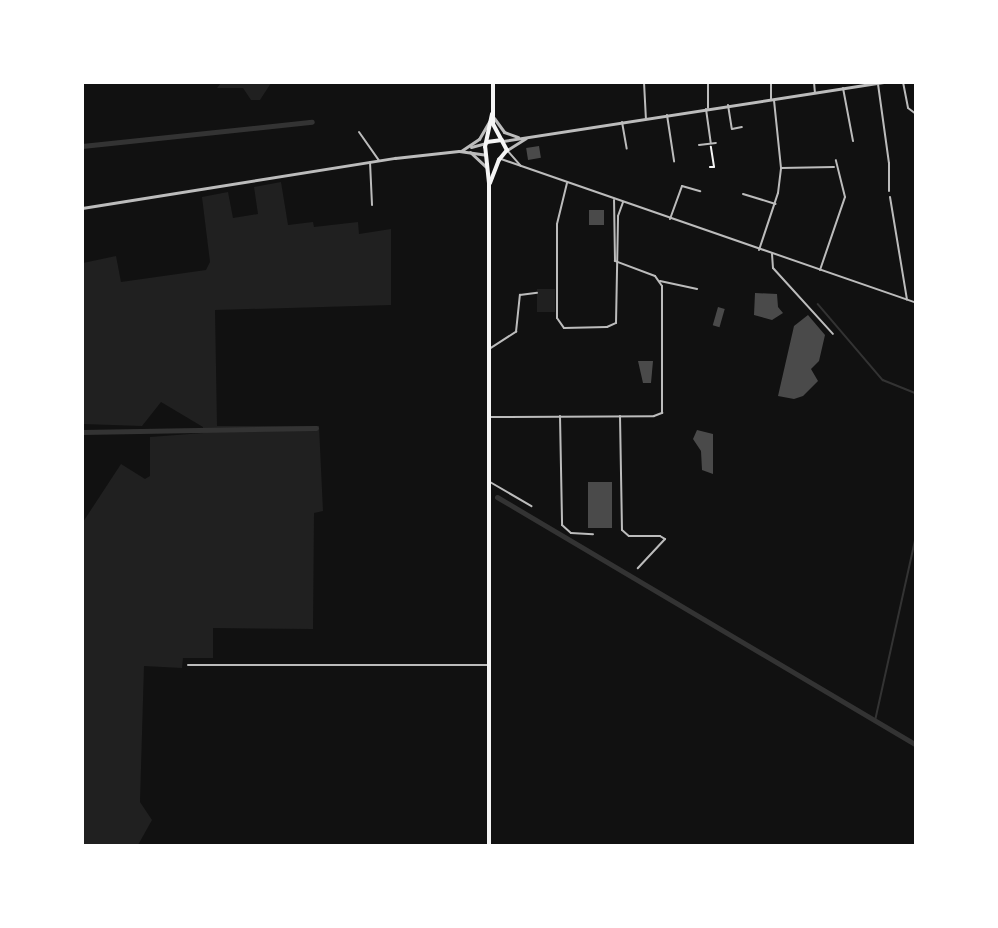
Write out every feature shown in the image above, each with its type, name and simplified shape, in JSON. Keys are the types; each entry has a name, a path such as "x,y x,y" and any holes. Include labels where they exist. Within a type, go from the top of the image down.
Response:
{"main road":[{"path":"489,846 489,172 486,155 492,114 493,82"},
{"path":"489,183 507,150 492,114"},
{"path":"487,143 502,140"},
{"path":"486,155 500,160"}],"street":[{"path":"644,82 646,118"},
{"path":"708,82 707,109 711,143"},
{"path":"759,250 775,204 781,168 771,82"},
{"path":"814,82 815,93"},
{"path":"502,140 883,82"},
{"path":"903,82 908,108 915,114"},
{"path":"878,83 890,163 889,191"},
{"path":"843,88 853,141"},
{"path":"728,105 732,129 742,128"},
{"path":"469,149 481,136 492,114 504,132 520,138"},
{"path":"667,115 674,161"},
{"path":"622,122 627,149"},
{"path":"359,132 379,160"},
{"path":"523,168 507,150 530,136"},
{"path":"82,208 379,160 459,151 487,143"},
{"path":"699,145 716,143"},
{"path":"469,149 486,155"},
{"path":"469,149 481,159 489,172"},
{"path":"500,160 915,303"},
{"path":"820,270 844,196 836,160"},
{"path":"370,162 372,205"},
{"path":"781,168 834,167"},
{"path":"567,183 558,221 558,322 566,328 615,324 618,213 622,202"},
{"path":"670,219 681,187 700,191"},
{"path":"743,194 775,204"},
{"path":"890,197 907,300"},
{"path":"615,200 616,261"},
{"path":"772,254 773,268 833,334"},
{"path":"616,261 660,281 697,289"},
{"path":"490,417 620,416 662,413 660,281"},
{"path":"560,416 562,525 571,533 593,534"},
{"path":"620,416 622,530 629,536 660,536 665,539 638,568"},
{"path":"490,482 531,506"},
{"path":"188,665 490,665"}],"lane":[{"path":"489,349 516,332 520,295 537,293"}],"path":[{"path":"710,167 714,167 711,143"}],"shaded area":[{"path":"222,82 271,83 260,100 251,100 243,88 217,88"},
{"path":"281,182 288,225 313,222 314,227 358,222 359,234 391,229 391,305 215,310 217,426 319,426 323,511 314,513 313,629 213,628 213,658 183,658 182,668 144,666 140,802 152,820 138,845 83,845 83,522 121,464 145,479 150,476 150,437 203,433 203,427 161,402 142,426 83,424 83,263 116,256 121,282 206,270 210,262 202,197 228,192 233,218 258,214 254,187"},
{"path":"537,289 555,289 555,312 537,312"}],"building":[{"path":"539,146 541,158 528,160 526,148"},
{"path":"589,210 604,210 604,225 589,225"},
{"path":"755,293 777,294 778,307 783,313 772,320 754,315"},
{"path":"718,307 725,309 719,327 713,325"},
{"path":"808,315 825,335 819,361 811,369 818,381 803,396 794,399 778,396 794,326"},
{"path":"638,361 653,361 651,383 643,383"},
{"path":"697,430 713,434 713,474 702,470 701,451 693,439"},
{"path":"588,482 612,482 612,528 588,528"}],"waterway":[{"path":"82,146 312,122"},
{"path":"818,304 883,380 916,393"},
{"path":"82,432 316,428"},
{"path":"497,497 916,745"},
{"path":"875,721 916,536"}]}
